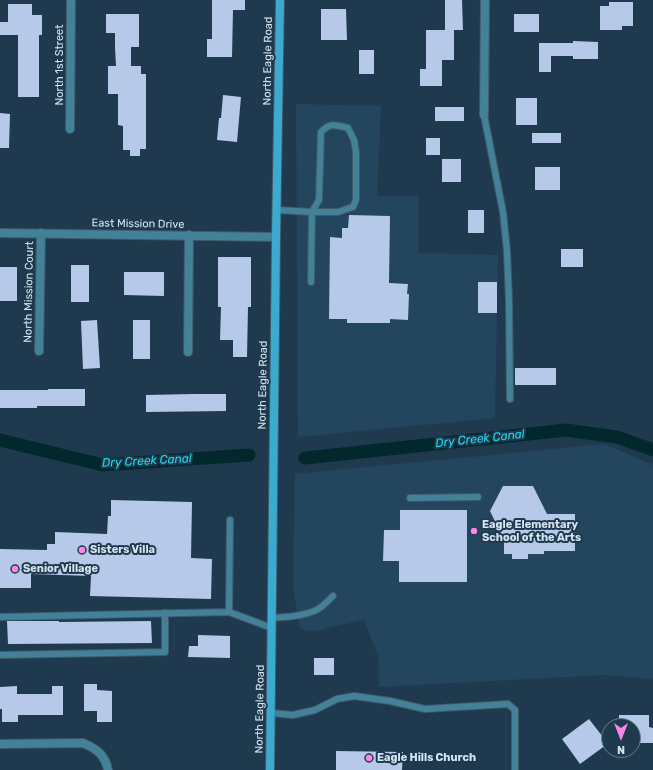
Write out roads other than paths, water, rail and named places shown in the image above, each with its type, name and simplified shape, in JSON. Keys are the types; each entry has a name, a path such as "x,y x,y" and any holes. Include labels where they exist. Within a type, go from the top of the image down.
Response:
{"main road":[{"name":"North Eagle Road","path":"270,770 280,0"}],"street":[{"name":"North 1st Street","path":"70,129 71,0"},
{"path":"484,115 485,0"},
{"name":"East Mission Drive","path":"0,233 276,237"},
{"name":"North Mission Court","path":"40,351 41,233"},
{"path":"188,352 189,235"},
{"path":"0,744 83,743 100,752 105,759 108,770"}],"lane":[{"path":"484,115 503,212 507,251 510,399"},
{"path":"277,210 312,212 338,212 354,207 356,200 356,152 354,140 348,128 338,125 327,126 320,132 319,200 312,212 311,282"},
{"path":"410,498 478,497"},
{"path":"229,612 230,520"},
{"path":"272,618 293,616 320,608 332,596"},
{"path":"0,616 229,612 272,628"},
{"path":"0,655 165,652 165,613"},
{"path":"271,713 293,714 315,710 336,699 354,696 390,701 425,709 508,704 515,710 514,770"}],"waterway":[{"name":"Dry Creek Canal","path":"305,458 566,430 617,437 653,450"},
{"name":"Dry Creek Canal","path":"0,440 103,465 249,455"}],"place":[{"name":"Eagle Elementary School of the Arts","path":"474,531"},
{"name":"Sisters Villa","path":"82,550"},
{"name":"Senior Village","path":"15,569"},
{"name":"Eagle Hills Church","path":"369,758"}]}
